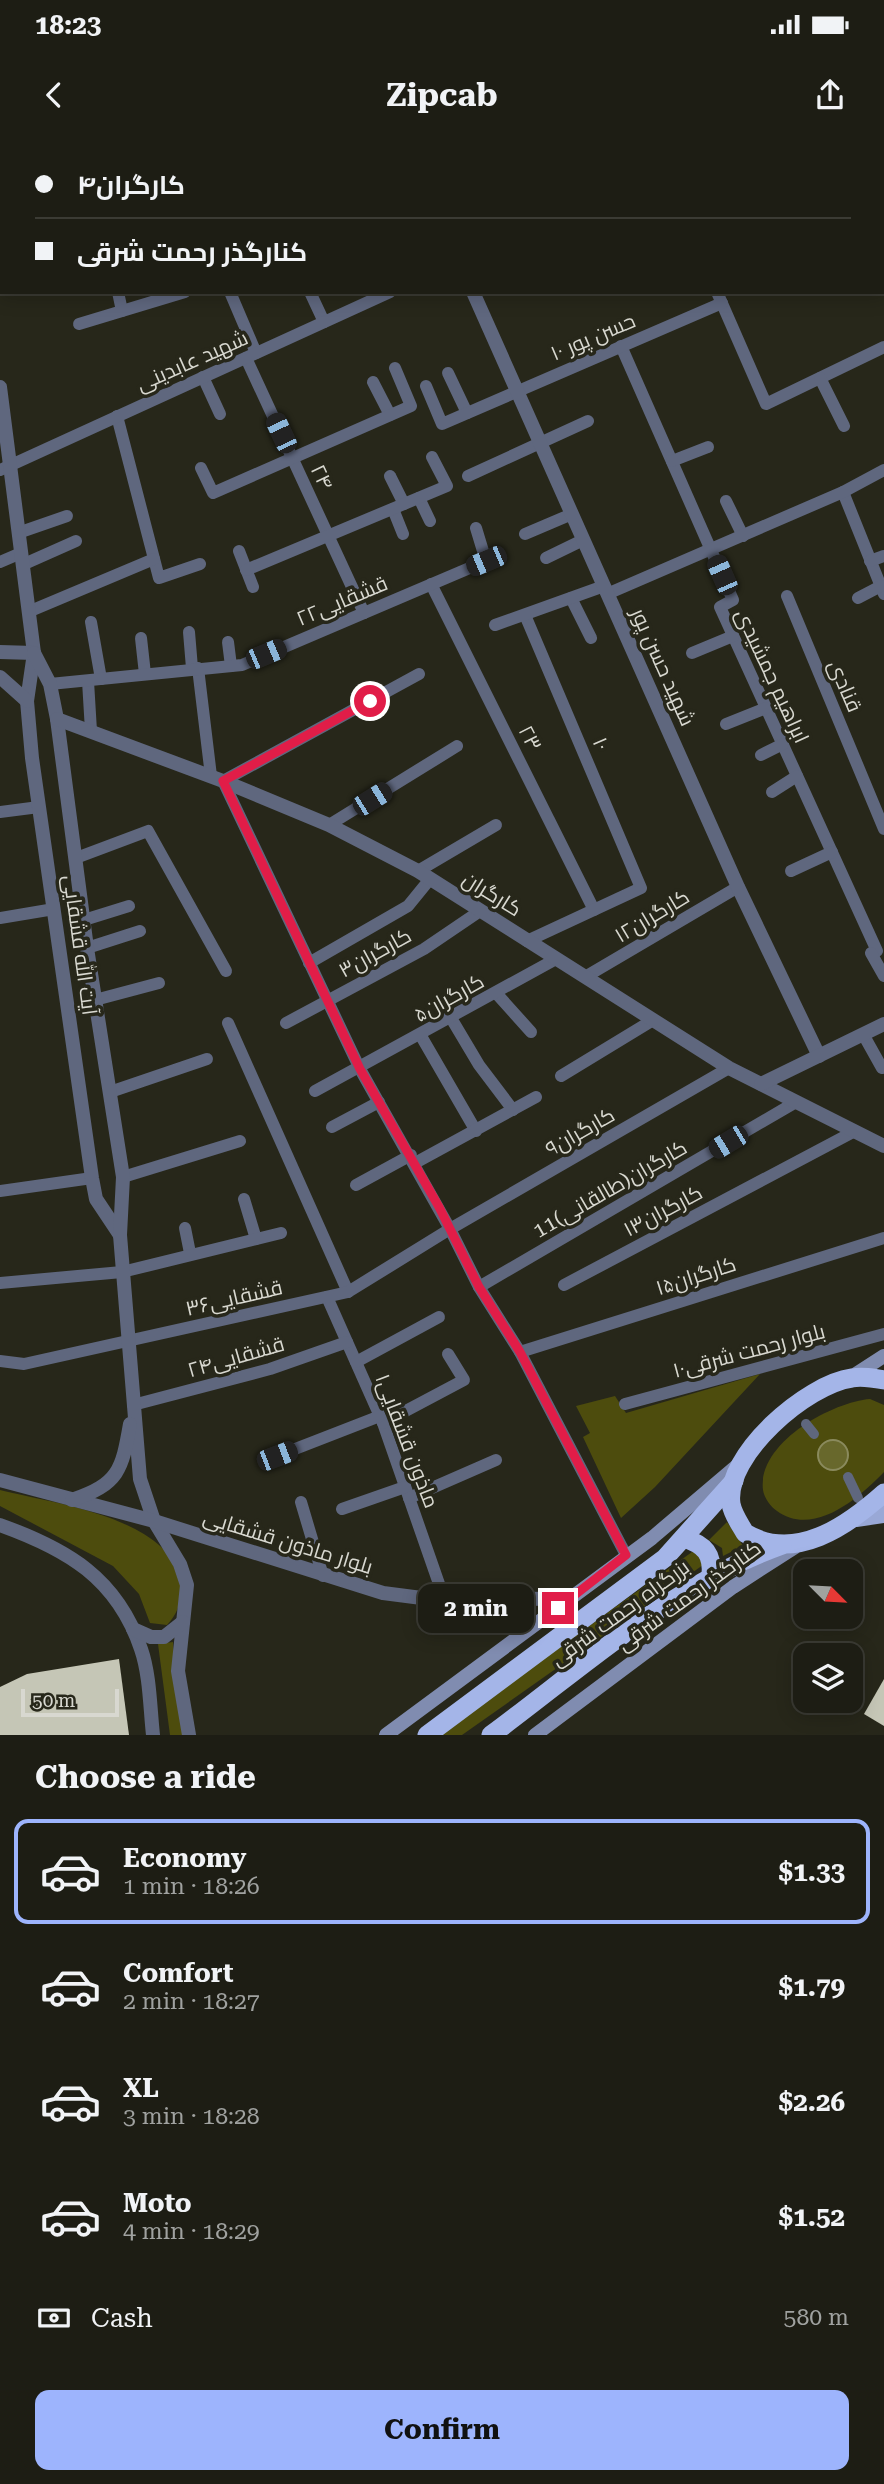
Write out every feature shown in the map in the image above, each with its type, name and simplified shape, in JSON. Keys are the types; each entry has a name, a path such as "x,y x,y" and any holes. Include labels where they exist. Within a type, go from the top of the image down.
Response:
{"highway":[{"name":"بزرگراه رحمت شرقی","path":"428,1735 665,1558 737,1472 762,1434 795,1406 816,1392 871,1377"},
{"path":"737,1472 730,1501 745,1533 768,1544 794,1543"},
{"name":"بزرگراه رحمت شرقی","path":"491,1735 689,1588 743,1559 835,1531 856,1518 884,1493"},
{"path":"684,1538 705,1548 711,1556 711,1576"}],"main road":[{"path":"871,1377 884,1356"},
{"path":"386,1735 737,1472"},
{"path":"856,1518 884,1514"},
{"name":"کنارگذر رحمت شرقی","path":"535,1735 794,1543"}],"street":[{"path":"118,294 122,311"},
{"path":"79,324 178,294"},
{"name":"۲۴","path":"231,294 251,355 292,458 364,613"},
{"path":"311,294 324,322"},
{"name":"شهید عابدینی","path":"5,468 324,322 360,298 381,294"},
{"name":"شهید حسن پور","path":"474,294 738,887 819,1056"},
{"path":"719,298 766,404 884,347"},
{"name":"۱۰ حسن پور","path":"426,386 442,424 621,346 719,298"},
{"name":"ابراهیم جمشیدی","path":"621,346 733,600 720,607 832,852 884,976"},
{"path":"201,468 213,493 411,406 396,368"},
{"path":"448,373 467,413"},
{"path":"203,377 220,414"},
{"path":"820,378 844,426"},
{"path":"373,382 390,415"},
{"name":"آیت الله قشقایی","path":"0,387 5,468 18,533 34,653 27,701 39,807 92,1178 96,1199 120,1235"},
{"path":"117,416 159,578 200,564"},
{"path":"468,477 588,421"},
{"path":"672,461 708,447"},
{"path":"246,570 447,486 432,457"},
{"path":"495,625 571,598 605,590 711,550 843,492 884,470"},
{"path":"390,476 403,534"},
{"path":"843,492 882,590 858,598"},
{"path":"419,498 430,521"},
{"path":"726,501 743,536"},
{"path":"525,534 572,514"},
{"path":"18,533 67,516"},
{"name":"۲۲قشقایی","path":"50,684 242,665 486,561 476,528"},
{"path":"546,558 583,540"},
{"path":"0,562 21,559 76,541"},
{"path":"239,551 253,587"},
{"path":"870,561 884,556"},
{"path":"28,612 155,559"},
{"name":"۲۳","path":"431,584 594,910"},
{"name":"قنادی","path":"787,596 884,829"},
{"path":"571,598 591,638"},
{"name":"۱۰","path":"525,615 641,888 594,910"},
{"path":"91,622 95,680 91,731"},
{"path":"189,632 217,779 360,1069 413,1159 479,1287 520,1352 626,1555"},
{"path":"692,653 733,636"},
{"path":"141,638 145,674"},
{"path":"228,642 231,666"},
{"path":"0,652 34,653"},
{"name":"آیت الله قشقایی","path":"34,653 50,684 57,719 95,1000 123,1177 120,1235 133,1405"},
{"path":"217,779 419,674"},
{"path":"0,677 27,701"},
{"path":"726,724 766,708"},
{"name":"کارگران","path":"57,719 217,779 329,825 424,875 729,1068 884,1146"},
{"path":"761,755 783,744"},
{"path":"329,825 457,746"},
{"path":"772,792 797,776"},
{"path":"0,812 39,807"},
{"path":"309,963 408,906 424,875 496,825"},
{"path":"76,859 148,831 226,971"},
{"path":"791,872 832,852"},
{"name":"۱۲کارگران","path":"585,977 738,887"},
{"path":"84,920 130,906"},
{"path":"0,918 54,909"},
{"path":"527,941 594,910"},
{"name":"کارگران۳","path":"286,1023 424,949 480,911"},
{"path":"88,948 141,931"},
{"name":"کارگران۵","path":"315,1091 421,1036 556,959"},
{"path":"95,1000 159,983"},
{"path":"496,993 531,1032"},
{"path":"451,1018 478,1065 513,1110"},
{"path":"561,1076 653,1020"},
{"path":"228,1023 348,1292"},
{"path":"761,1084 884,1024"},
{"path":"863,1034 882,1068"},
{"path":"421,1036 475,1131"},
{"path":"110,1092 206,1059"},
{"name":"کارگران۹","path":"348,1292 450,1229 729,1068"},
{"path":"356,1185 475,1131 536,1097"},
{"path":"332,1127 379,1102"},
{"name":"11کارگران(طالقانی)","path":"479,1287 796,1102"},
{"name":"کارگران۱۳","path":"564,1285 855,1131"},
{"path":"123,1177 240,1141"},
{"path":"0,1191 92,1178"},
{"path":"244,1199 256,1239"},
{"path":"185,1228 190,1253"},
{"path":"0,1283 122,1272 190,1253 281,1233"},
{"name":"۱۵کارگران","path":"520,1352 884,1238"},
{"name":"قشقایی۳۶","path":"0,1361 24,1364 348,1292"},
{"name":"ماذون قشقایی۱","path":"327,1297 381,1419 444,1601"},
{"path":"356,1362 439,1317"},
{"name":"۱۰بلوار رحمت شرقی","path":"625,1405 884,1334"},
{"name":"قشقایی۲۴","path":"133,1405 270,1369 347,1342"},
{"path":"277,1456 381,1419 464,1380 448,1354"},
{"path":"72,1500 96,1491 122,1466 133,1405"},
{"path":"133,1405 140,1479 154,1521 180,1564 187,1585 178,1671 190,1735"},
{"path":"806,1424 814,1434"},
{"path":"342,1509 407,1492 496,1460"},
{"path":"848,1478 858,1498"},
{"name":"بلوار ماذون قشقایی","path":"0,1480 154,1521 383,1593 444,1601 571,1598"},
{"path":"301,1503 323,1576"},
{"path":"0,1525 57,1548 88,1568 111,1590 142,1651 153,1735"},
{"path":"133,1629 151,1637 164,1637 183,1622"}],"shaded area":[{"path":"760,1374 655,1487 621,1518 583,1437 590,1433 576,1406 615,1396 626,1413"},
{"path":"870,1399 884,1405 884,1472 849,1502 821,1517 806,1520 791,1518 775,1509 768,1502 763,1490 764,1473 772,1456 784,1441 800,1428 836,1408"},
{"path":"833,1440 844,1444 848,1455 844,1466 833,1470 822,1466 818,1455 822,1444"},
{"path":"0,1490 105,1516 132,1527 154,1541 171,1559 180,1580 181,1593 175,1615 167,1625 150,1623 139,1594 113,1566 0,1506"},
{"path":"727,1522 743,1546 723,1556 722,1548 709,1540"},
{"path":"692,1552 699,1553 703,1565 462,1735 438,1735"},
{"path":"173,1642 175,1691 183,1735 170,1735 158,1644"}],"building":[{"path":"119,1659 129,1735 0,1735 0,1687 27,1674"},
{"path":"884,1679 884,1726 864,1714"}],"route":[{"path":"370,701 223,781 360,1069 439,1207 479,1287 520,1352 626,1555 558,1608"}]}
